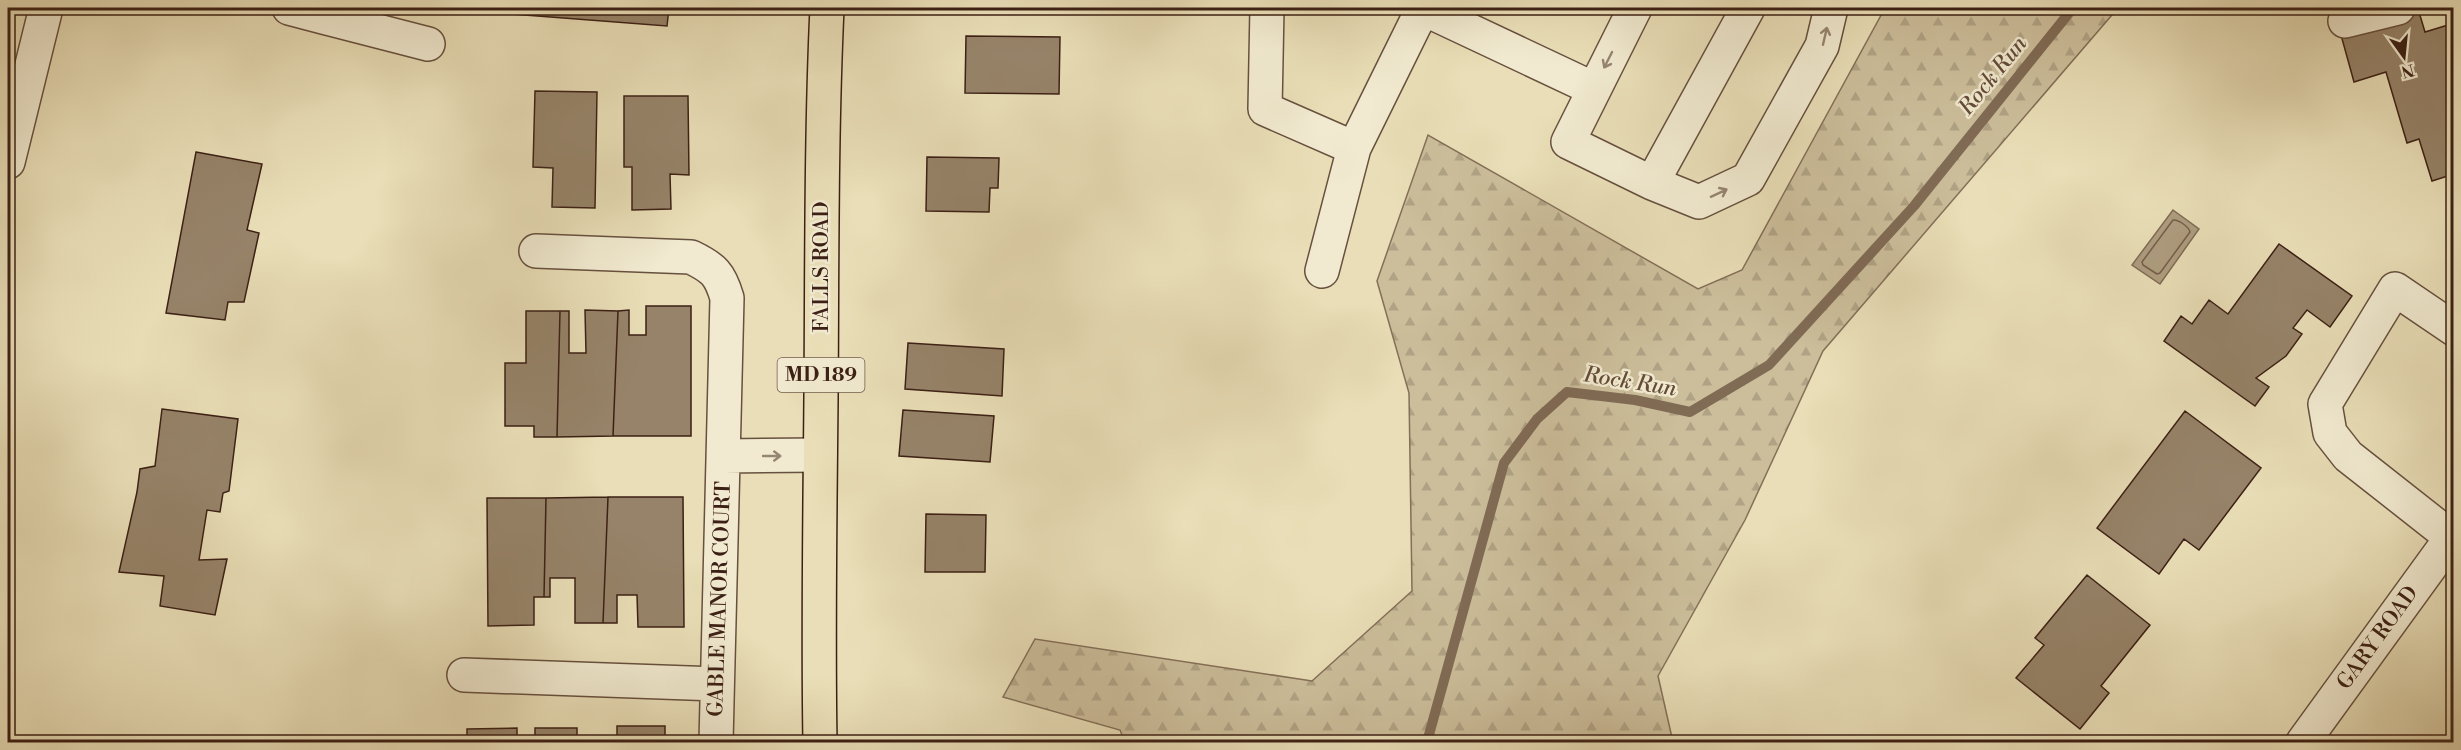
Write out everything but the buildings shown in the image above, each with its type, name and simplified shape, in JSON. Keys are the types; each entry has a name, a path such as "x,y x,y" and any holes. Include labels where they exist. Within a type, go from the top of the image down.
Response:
{"main road":[{"name":"FALLS ROAD","path":"820,742 823,92 827,8"}],"street":[{"path":"8,162 46,8"},
{"path":"289,8 328,13 428,44"},
{"path":"1268,8 1265,109 1354,148"},
{"path":"1322,271 1354,148 1423,8 1594,89"},
{"path":"1635,8 1568,142 1652,183 1699,202 1748,179 1822,46 1831,8"},
{"path":"1652,183 1748,8"},
{"path":"2344,21 2398,8"},
{"name":"GABLE MANOR COURT","path":"536,251 691,256 709,265 721,279 728,298 716,742"},
{"path":"2452,535 2348,456 2330,433 2325,404 2395,289 2454,329"},
{"name":"GABLE MANOR COURT","path":"724,456 820,455"},
{"name":"GARY ROAD","path":"2303,742 2452,535"},
{"path":"464,675 717,684"}],"green space":[{"path":"1885,8 2118,8 1823,351 1745,520 1658,676 1673,742 1125,742 1120,730 1003,697 1035,639 1312,681 1412,591 1409,393 1377,281 1428,135 1698,289 1742,270"}],"water":[{"path":"2173,210 2199,229 2160,284 2132,265"}],"waterway":[{"name":"Rock Run","path":"1427,742 1504,463 1537,419 1567,392 1635,400 1690,412 1769,365 1914,206 2073,8"}]}
